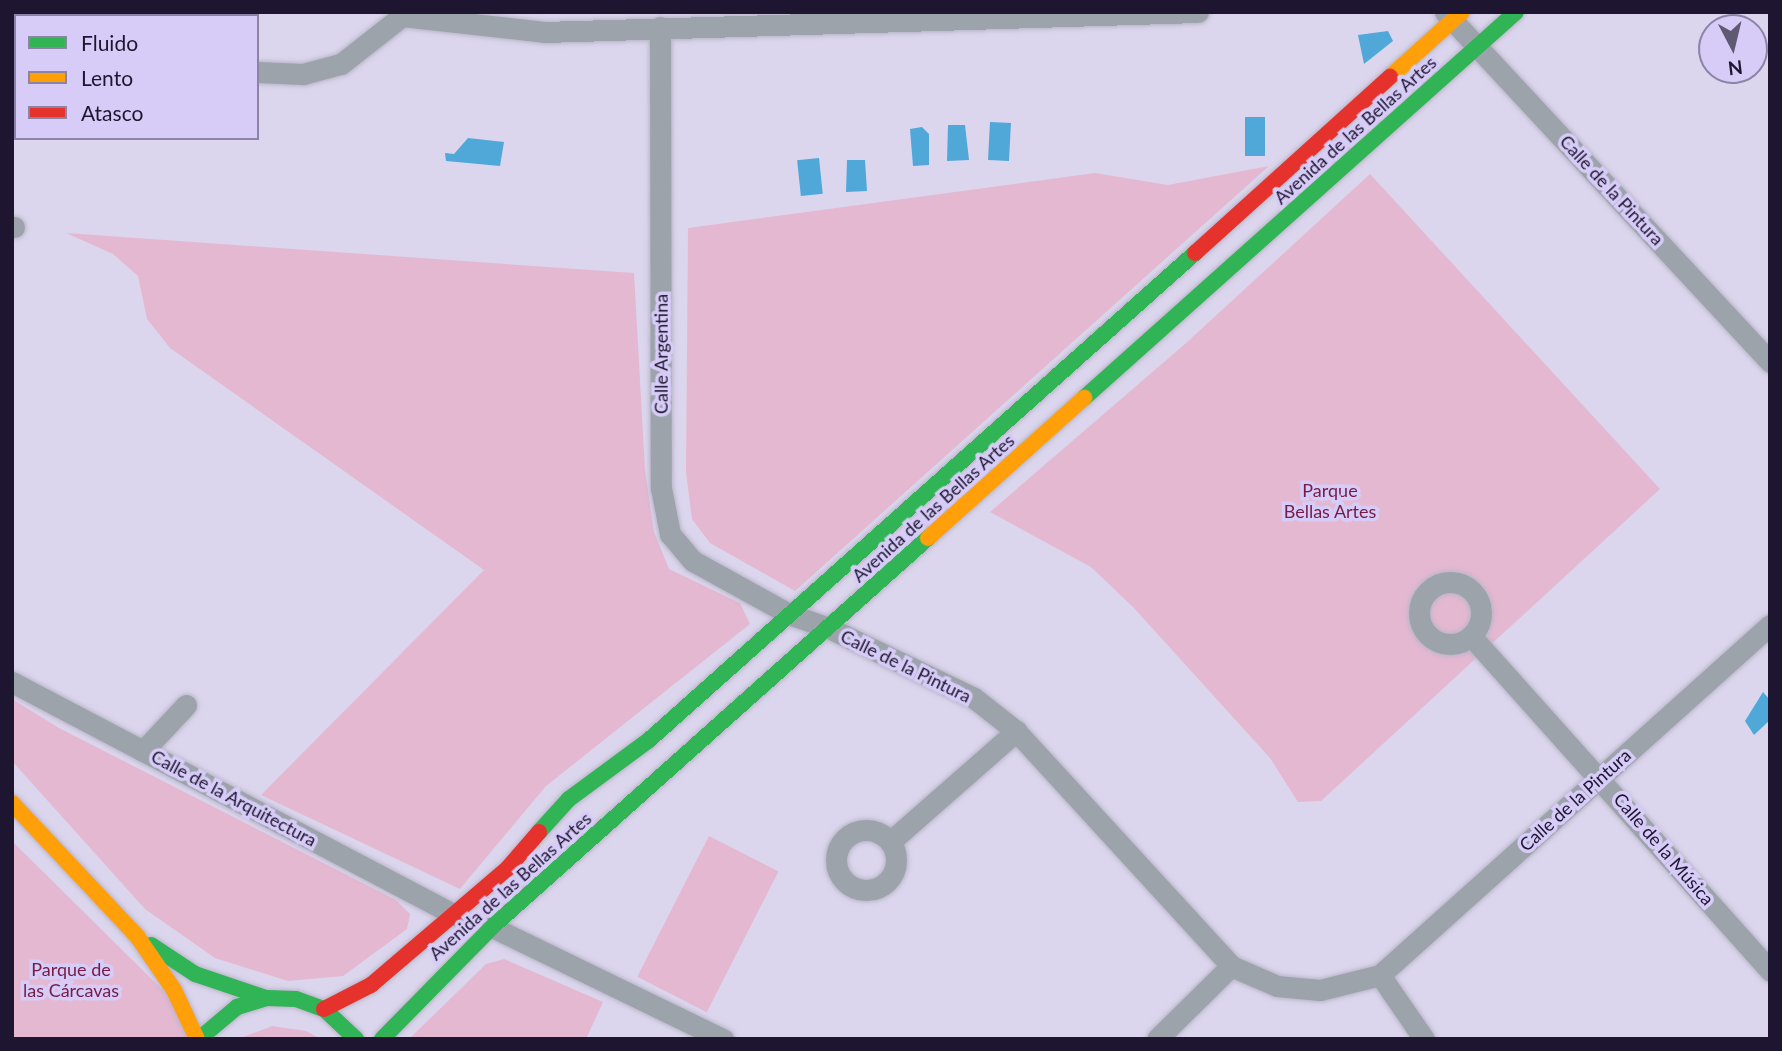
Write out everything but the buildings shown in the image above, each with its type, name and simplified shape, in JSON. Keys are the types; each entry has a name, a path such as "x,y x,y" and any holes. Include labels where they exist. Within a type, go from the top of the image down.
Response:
{"street":[{"path":"259,72 303,74 341,64 400,14 544,32 1198,12"},
{"name":"Avenida de las Bellas Artes","path":"382,1039 492,927 830,628 1516,12"},
{"name":"Avenida de las Bellas Artes","path":"324,1009 370,985 455,915 507,869 569,799 649,740 1453,15"},
{"name":"Calle de la Pintura","path":"1453,15 1770,362"},
{"name":"Calle Argentina","path":"660,27 661,488 670,534 693,561 789,614"},
{"name":"Calle de la Pintura","path":"789,614 830,628 974,698 1016,731 1231,966 1277,986 1320,990 1380,975 1770,625"},
{"name":"Calle de la Música","path":"1471,636 1601,777 1770,971"},
{"name":"Calle de la Arquitectura","path":"12,682 455,915"},
{"path":"143,751 186,705"},
{"path":"891,841 1016,731"},
{"path":"12,803 137,936 174,990 198,1039 237,1007 266,998"},
{"path":"492,927 723,1039"},
{"path":"137,936 195,974 266,998 296,999 324,1009 356,1039"},
{"path":"1157,1039 1231,966"},
{"path":"1380,975 1424,1039"}],"green space":[{"path":"1269,166 795,591 710,543 692,519 686,472 688,228 1095,173 1168,185"},
{"name":"Parque Bellas Artes","path":"1370,174 1660,489 1321,801 1298,802 1270,758 1133,607 1091,567 990,512 1185,344"},
{"path":"66,233 634,273 645,470 654,532 669,569 740,603 750,624 546,786 460,889 261,795 484,570 170,348 147,319 138,276 113,254"},
{"path":"12,699 59,728 396,900 410,914 407,929 343,976 288,981 215,958 145,909 12,761"},
{"path":"709,836 778,871 707,1012 637,977"},
{"name":"Parque de las Cárcavas","path":"12,841 194,1021 184,1039 12,1039"},
{"path":"504,959 603,1002 586,1039 409,1039 486,964"},
{"path":"272,1026 306,1031 321,1039 238,1039"}],"water":[{"path":"1388,31 1393,41 1364,64 1358,35"},
{"path":"1245,117 1265,117 1265,156 1245,156"},
{"path":"990,122 1011,123 1009,161 988,160"},
{"path":"948,125 965,125 969,160 947,161"},
{"path":"922,127 929,134 929,165 913,166 910,129"},
{"path":"468,138 504,142 500,166 446,161 445,153 454,154"},
{"path":"819,158 823,194 801,196 797,160"},
{"path":"847,160 865,160 867,191 846,192"},
{"path":"1763,692 1770,700 1770,720 1754,735 1745,721"}],"traffic: fast":[{"path":"1084,398 1516,12"},
{"path":"539,832 569,799 649,740 1195,253"},
{"path":"382,1039 492,927 928,538"},
{"path":"151,945 195,974 266,998 296,999 324,1009 356,1039"},
{"path":"199,1039 237,1007 266,998"}],"traffic: slow":[{"path":"1390,77 1462,12"},
{"path":"928,538 1084,398"},
{"path":"12,803 137,936 174,990 197,1039"}],"traffic: jam":[{"path":"1195,253 1390,77"},
{"path":"324,1009 371,985 507,869 539,832"}]}
